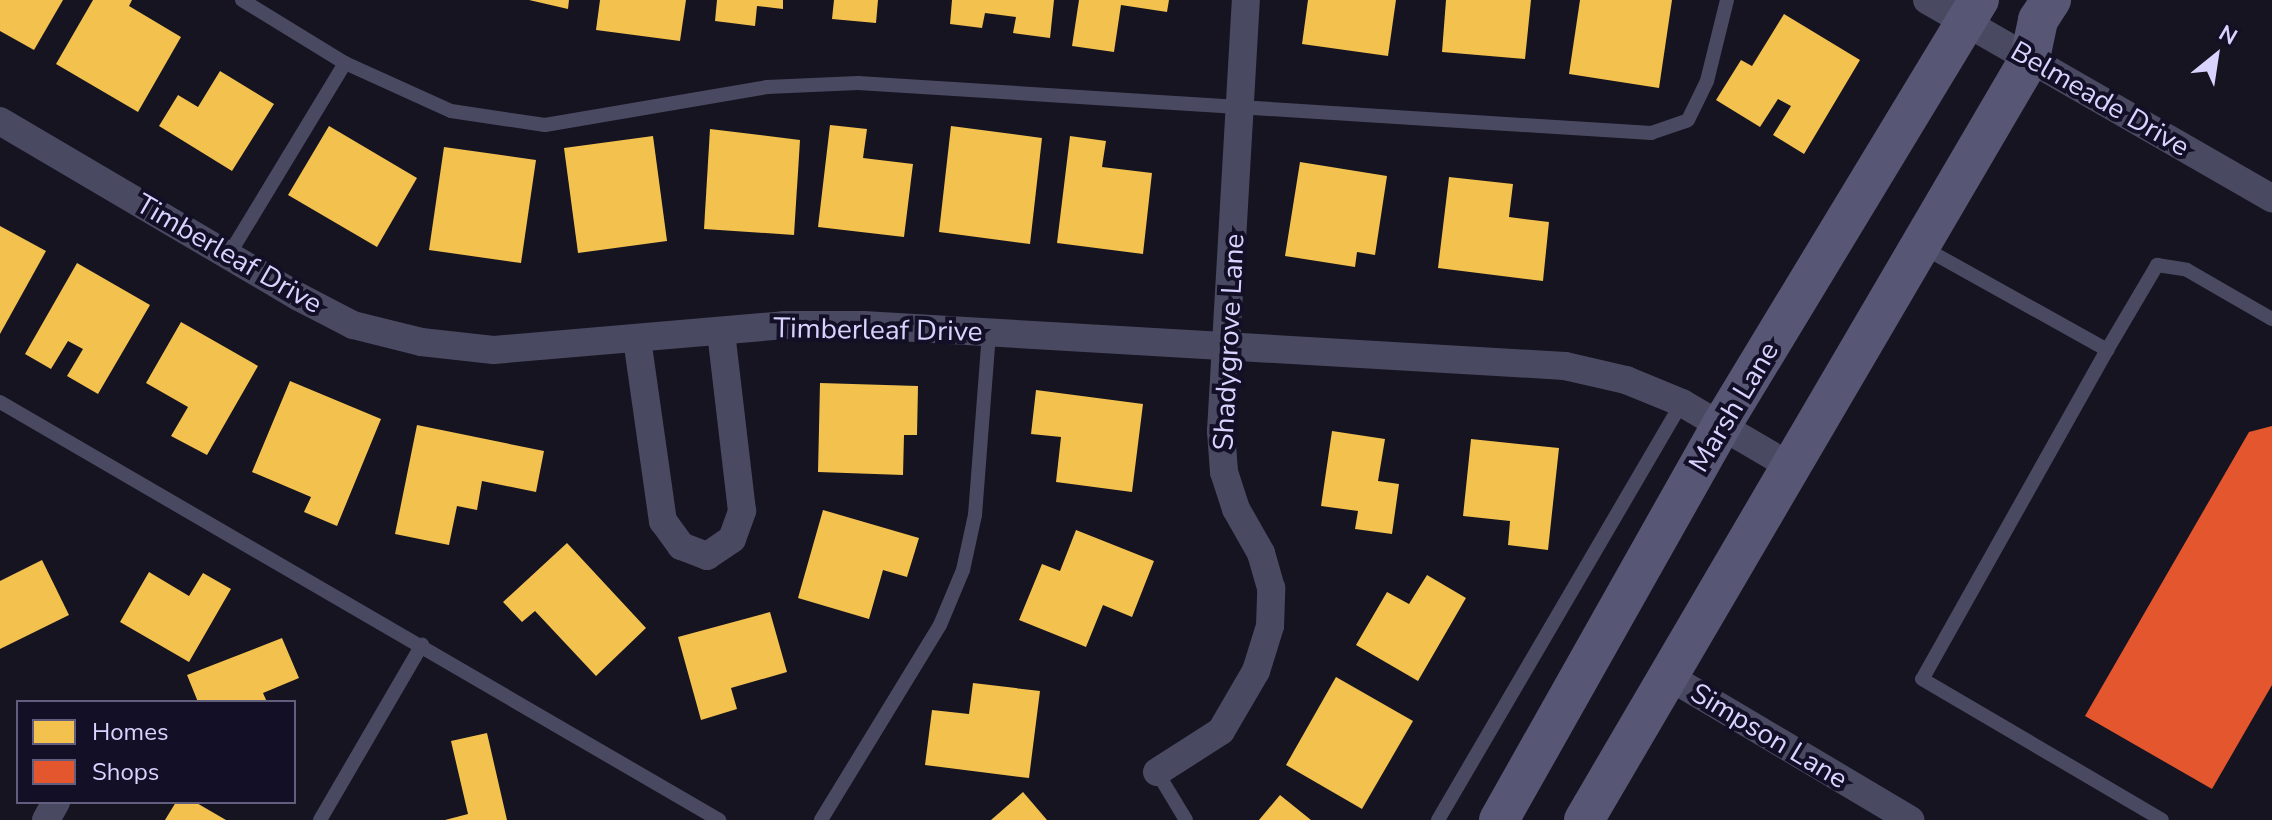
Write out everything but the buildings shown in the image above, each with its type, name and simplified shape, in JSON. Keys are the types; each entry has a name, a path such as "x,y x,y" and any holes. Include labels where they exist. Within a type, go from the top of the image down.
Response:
{"main road":[{"path":"1584,820 2030,58 2038,20 2051,0"},
{"name":"Marsh Lane","path":"1499,820 1722,424 1973,12"}],"street":[{"name":"Shadygrove Lane","path":"1157,772 1221,731 1256,671 1270,626 1271,588 1261,553 1236,509 1224,472 1221,431 1229,347 1246,0"},
{"name":"Belmeade Drive","path":"1927,0 1973,12 2030,58 2272,198"},
{"name":"Timberleaf Drive","path":"0,121 353,325 421,342 494,350 847,325 1565,366 1626,380 1682,403 1790,466"},
{"path":"637,339 663,521 681,546 707,556 732,539 742,511 721,332"},
{"name":"Simpson Lane","path":"1668,676 1895,816"}],"lane":[{"path":"242,0 345,63 451,111 545,125 767,87 858,83 1239,110 1651,133 1688,120 1707,81 1727,0"},
{"path":"230,253 345,63"},
{"path":"1920,246 2107,350"},
{"path":"2162,820 1922,679 2157,265 2187,270 2272,319"},
{"path":"821,820 940,625 963,570 975,515 989,332"},
{"path":"0,403 719,820"},
{"path":"1438,820 1682,403"},
{"path":"320,820 422,645"},
{"path":"1157,772 1186,820"}]}
